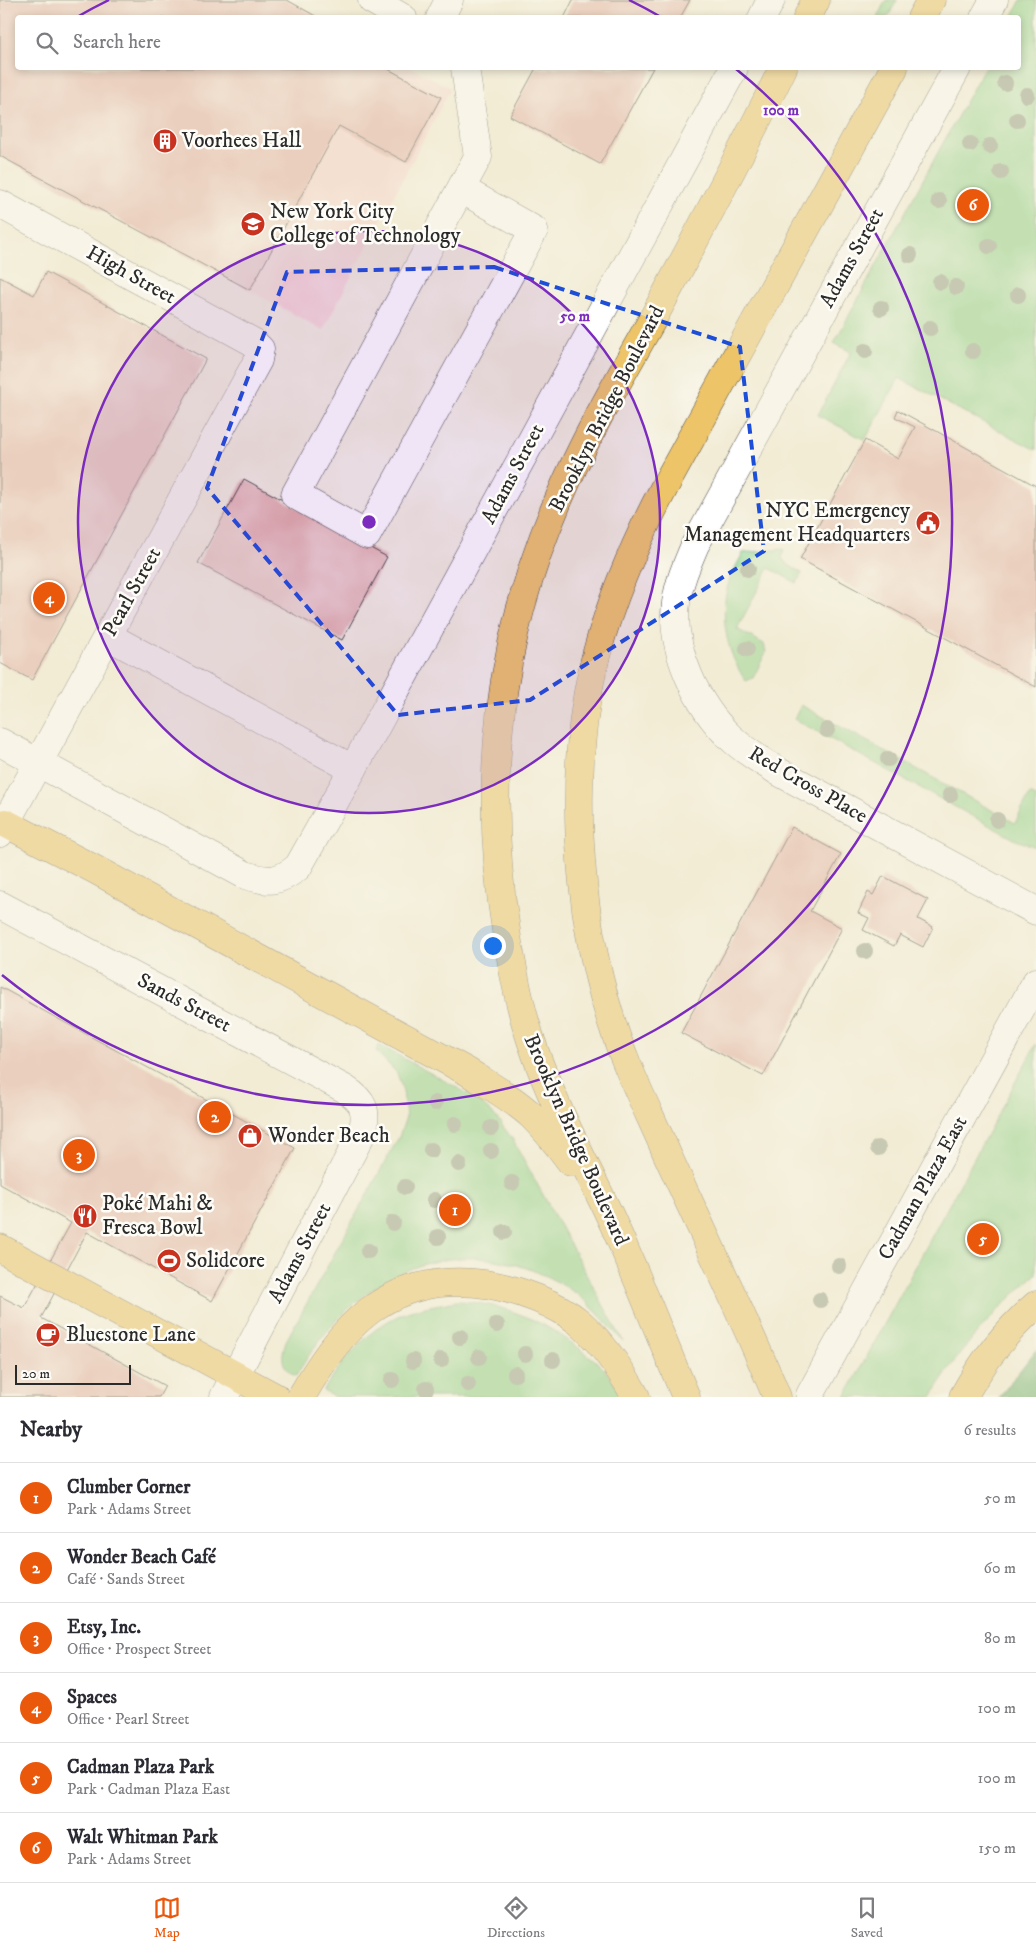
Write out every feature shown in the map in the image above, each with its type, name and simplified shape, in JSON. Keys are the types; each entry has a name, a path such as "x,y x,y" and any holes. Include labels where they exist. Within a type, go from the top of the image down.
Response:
{"main road":[{"path":"808,15 816,0"},
{"path":"923,15 931,0"},
{"name":"Brooklyn Bridge Boulevard","path":"686,1397 609,1216 550,1093 525,1022 515,984 500,896 495,828 495,770 502,695 520,609 557,502 584,445 726,183 782,70"},
{"path":"777,1397 646,1107 611,1021 591,938 578,810 580,765 584,722 597,653 620,580 633,550 664,486 893,70"},
{"path":"2,826 102,873 468,1072 493,1088 532,1116 555,1141 609,1216"},
{"path":"0,1248 230,1386 275,1397"},
{"path":"301,1397 319,1366 352,1326 369,1311 406,1290 426,1285 464,1282 500,1286 544,1301 578,1320 603,1348 636,1397"},
{"path":"963,1397 974,1377 996,1346 1036,1305"}],"street":[{"path":"372,0 398,15"},
{"path":"442,15 449,0"},
{"path":"455,0 458,15"},
{"path":"764,15 771,0"},
{"path":"986,15 994,0"},
{"path":"461,189 534,230 367,535 295,495 478,157 465,70"},
{"name":"Adams Street","path":"39,763 245,875 274,880 286,876 298,867 733,70"},
{"name":"Adams Street","path":"681,583 696,545 956,70"},
{"name":"High Street","path":"0,204 253,342 260,349"},
{"name":"Pearl Street","path":"2,826 39,763 258,360 260,349"},
{"name":"Red Cross Place","path":"681,583 676,604 676,627 686,670 698,695 729,736 752,755 780,772 1036,911"},
{"path":"108,636 353,769"},
{"path":"0,742 39,763"},
{"name":"Sands Street","path":"0,905 345,1088 356,1096 363,1107"},
{"name":"Cadman Plaza East","path":"810,1394 1036,982"},
{"name":"Adams Street","path":"230,1386 362,1133 366,1120 363,1107"}],"highlighted area":[{"path":"494,267 740,347 764,551 530,700 398,715 207,488 287,272"}],"shaded area":[{"name":"New York City College of Technology","path":"0,0 287,0 315,15 15,15 15,70 416,70 451,88 323,330 0,156"}],"green space":[{"path":"886,0 897,0 889,15 878,15"},
{"path":"1021,0 1036,0 1036,450 899,378 865,440 818,415 851,352 834,343 983,70 1021,70 1021,15 1013,15"},
{"path":"784,549 782,558 787,564 802,573 797,583 769,568 737,629 764,644 766,652 753,678 746,681 739,671 726,635 724,609 728,585 743,553"},
{"path":"801,705 1015,823 1030,794 1036,797 1036,847 1016,840 794,719"},
{"path":"1036,1044 1036,1274 966,1346 942,1379 932,1397 845,1397"},
{"path":"379,1045 463,1091 482,1104 496,1117 513,1140 623,1341 583,1299 568,1288 527,1268 488,1259 449,1259 413,1268 379,1285 348,1309 320,1340 296,1376 287,1369 283,1361 286,1341 399,1137 406,1117 403,1091 397,1073 376,1051"},
{"path":"457,1301 489,1305 520,1314 562,1336 605,1370 622,1397 334,1397 323,1391 356,1347 377,1328 400,1315 414,1310"},
{"path":"1036,1350 1036,1397 999,1397"}],"building":[{"name":"New York City College of Technology","path":"0,0 287,0 314,15 15,15 15,70 390,70 441,97 406,162 339,126 250,290 0,156"},
{"path":"573,0 690,0 682,15 566,15"},
{"path":"535,70 652,70 600,164 510,116"},
{"path":"46,272 206,359 32,680 0,663 0,277 34,295"},
{"name":"NYC Emergency Management Headquarters","path":"898,410 1036,486 1036,687 800,559 865,440 898,459 915,427 895,417"},
{"path":"244,479 387,557 342,640 198,563"},
{"path":"792,827 841,854 810,911 842,928 763,1076 681,1033"},
{"path":"883,876 928,900 918,919 933,927 923,947 900,935 894,946 863,930 869,918 858,913 868,892 873,895"},
{"path":"0,987 295,1148 212,1301 87,1232 41,1318 165,1386 159,1397 0,1397 0,1296 24,1308 71,1223 0,1184"}],"place":[{"name":"Voorhees Hall","path":"165,141"},
{"name":"Walt Whitman Park","path":"973,205"},
{"name":"New York City College of Technology","path":"253,224"},
{"name":"NYC Emergency Management Headquarters","path":"928,523"},
{"name":"Spaces","path":"49,598"},
{"name":"Wonder Beach Café","path":"215,1117"},
{"name":"Wonder Beach","path":"250,1136"},
{"name":"Etsy, Inc.","path":"79,1155"},
{"name":"Clumber Corner","path":"455,1210"},
{"name":"Poké Mahi & Fresca Bowl","path":"85,1216"},
{"name":"Cadman Plaza Park","path":"983,1239"},
{"name":"Solidcore","path":"169,1261"},
{"name":"Bluestone Lane","path":"48,1335"}]}
